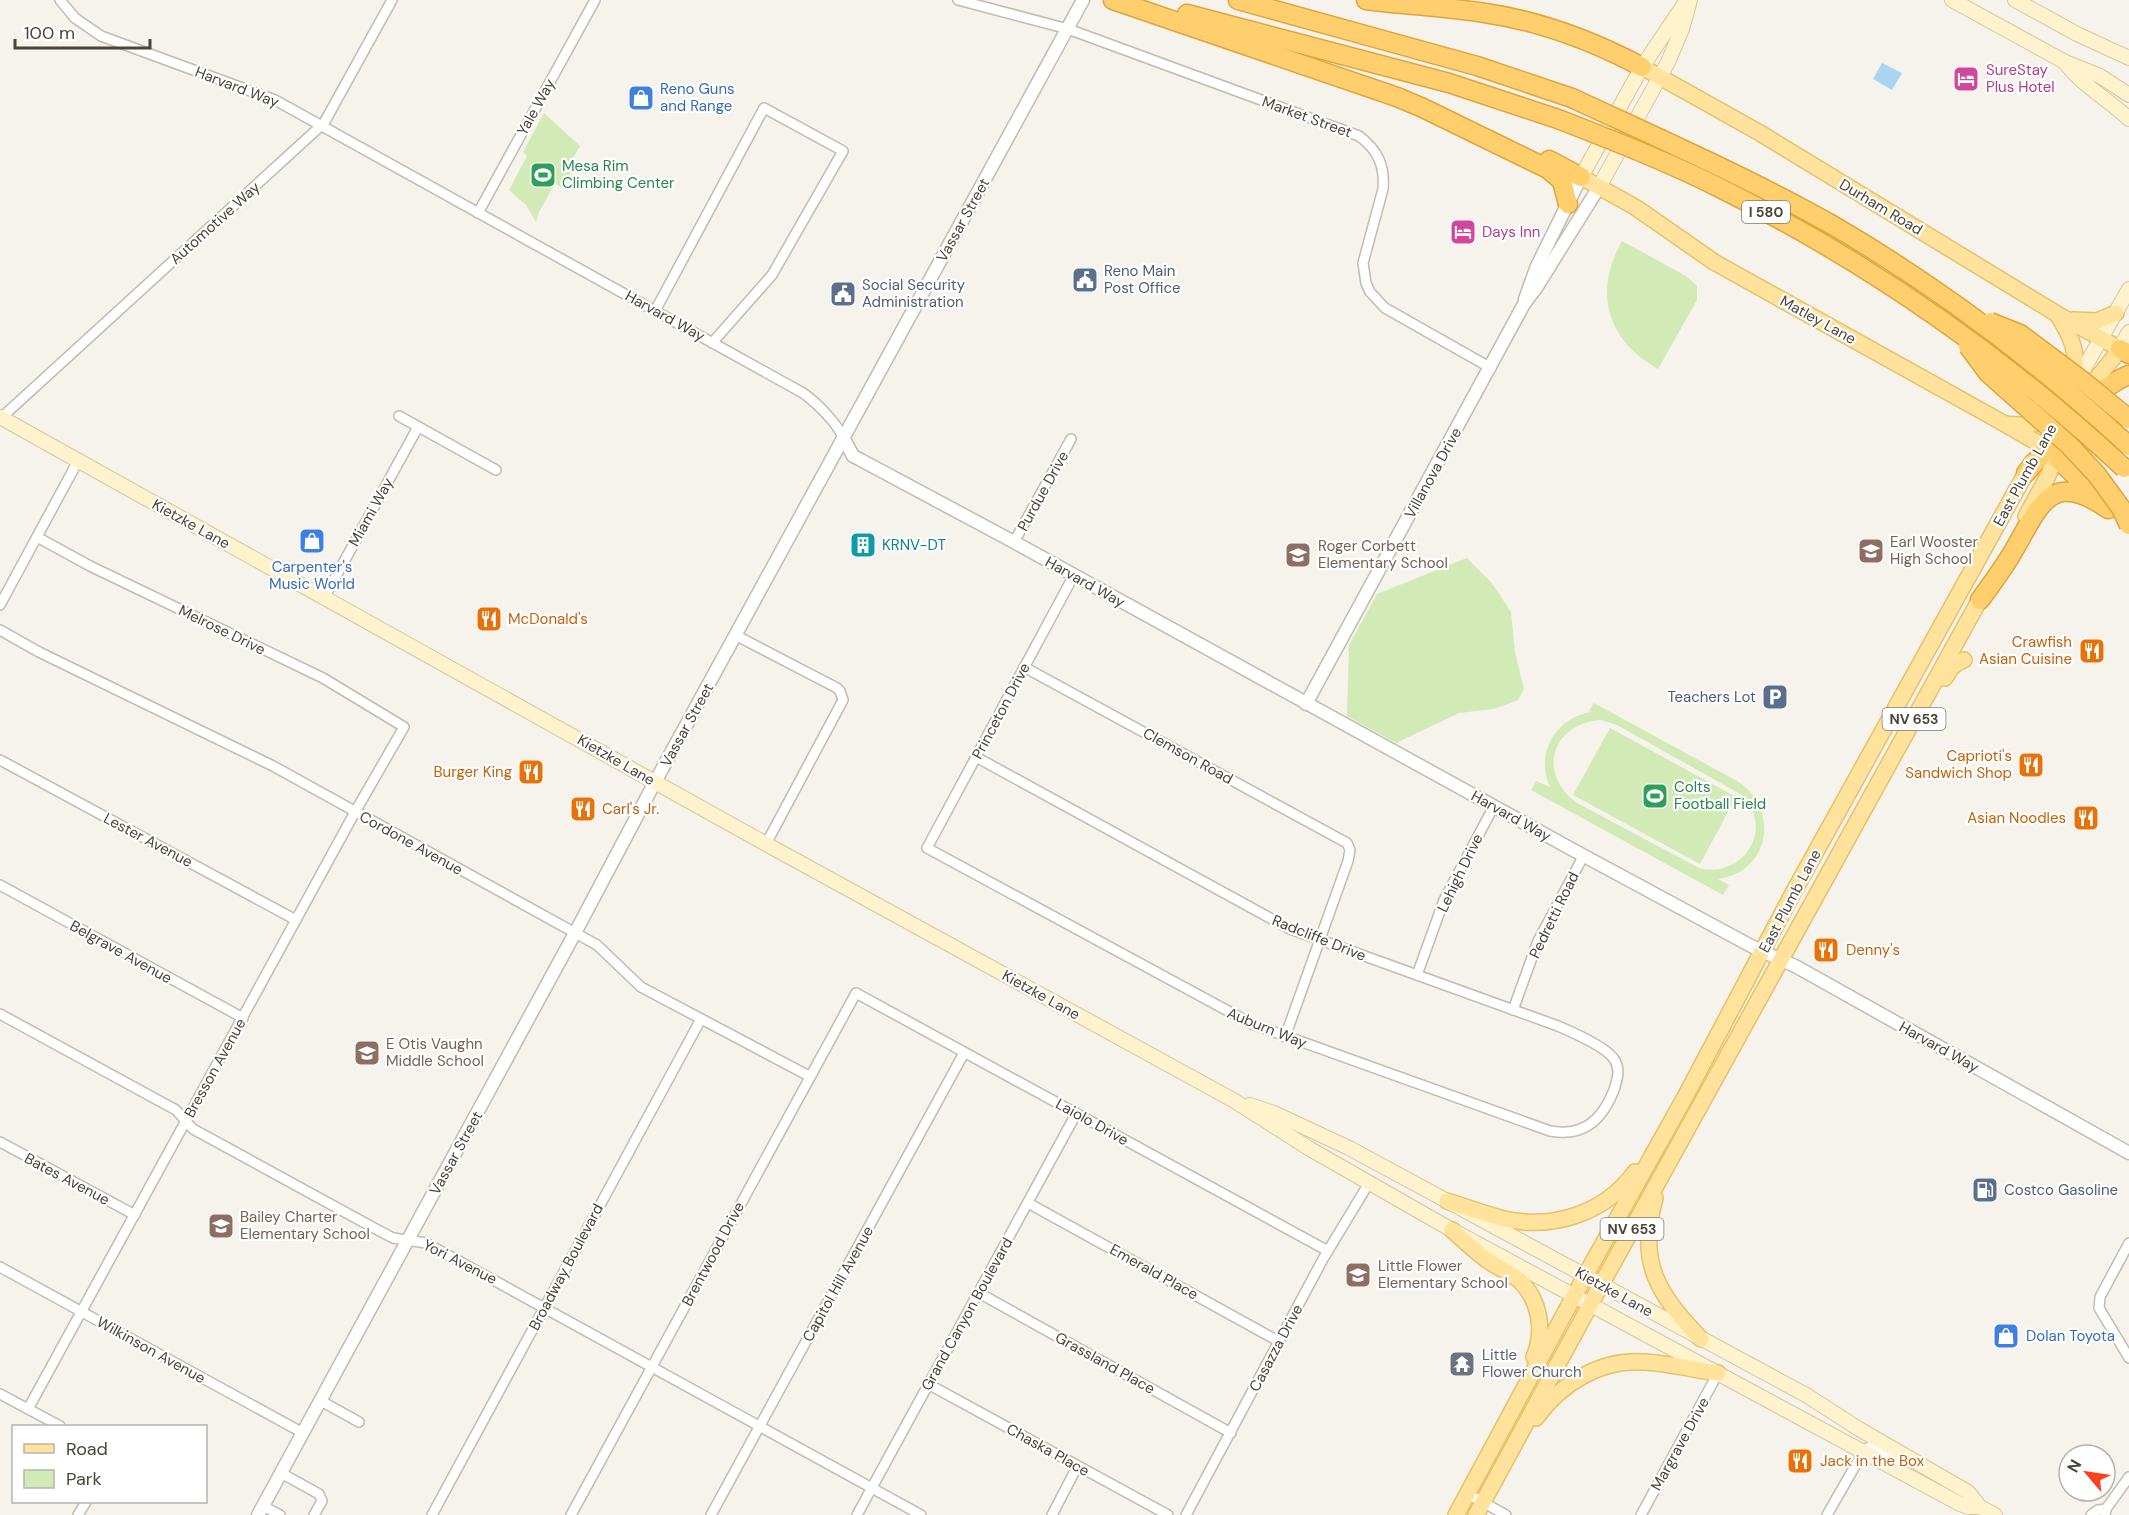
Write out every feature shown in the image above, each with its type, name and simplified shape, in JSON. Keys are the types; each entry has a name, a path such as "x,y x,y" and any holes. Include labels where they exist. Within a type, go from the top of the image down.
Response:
{"highway":[{"name":"I 580","path":"1238,0 1477,66 1572,98 1702,158 1833,226 1894,263 1966,312 2080,402 2129,446"},
{"path":"1366,0 1486,13 1542,25 1590,42 1642,67"},
{"name":"I 580","path":"1122,1 1449,83 1558,119 1669,164 1771,214 1879,277 1959,332 2050,403 2127,470"},
{"path":"1122,1 1364,85 1423,108 1548,169 1562,181 1568,204"},
{"path":"1423,108 1455,116 1581,177"},
{"path":"1966,312 2020,334 2129,419"},
{"path":"1959,332 1988,373 2070,446 2097,475 2121,508 2129,527"},
{"path":"2026,473 2050,453 2062,421 2080,404 2129,375"},
{"path":"2050,453 2129,527"},
{"path":"1980,600 2011,555 2037,508 2048,498 2064,492 2081,493 2108,509"}],"main road":[{"name":"Villanova Drive","path":"1581,177 1642,67 1688,0"},
{"name":"Villanova Drive","path":"1599,187 1660,77 1682,29 1688,0"},
{"path":"1952,0 2065,62 2100,76 2129,95"},
{"path":"2015,0 2077,34 2129,58"},
{"path":"2065,62 2076,76 2129,119"},
{"name":"Durham Road","path":"1642,67 1760,133 2062,317 2124,351"},
{"name":"Matley Lane","path":"1581,177 1649,216 1714,262 2005,424 2050,453"},
{"name":"East Plumb Lane","path":"2062,421 2075,384 2129,289"},
{"path":"2080,404 2075,384 2077,358 2062,317 2097,321 2116,313"},
{"path":"2080,404 2105,369 2124,351 2129,332"},
{"name":"East Plumb Lane","path":"1480,1509 1780,959 2047,478 2050,453 2080,404"},
{"name":"Kietzke Lane","path":"1,417 766,844 1233,1100 1310,1149 1452,1230 1960,1504 1980,1507"},
{"path":"2005,424 2028,425 2062,421"},
{"name":"East Plumb Lane","path":"1456,1515 2026,473"},
{"path":"1951,650 1942,638 2008,517 2016,491"},
{"path":"1911,723 1930,705 1951,668 1964,660"},
{"path":"1447,1201 1505,1219 1523,1222 1565,1219 1585,1213 1603,1203 1630,1179 1685,1097"},
{"name":"Kietzke Lane","path":"1233,1100 1274,1113 1310,1129 1811,1398 1968,1492 1980,1507 1995,1515"},
{"path":"1664,1172 1650,1219 1648,1242 1650,1258 1654,1276 1669,1304 1701,1339"},
{"path":"1452,1230 1487,1260 1520,1281 1535,1303 1540,1330 1538,1347 1511,1413"},
{"path":"1504,1465 1548,1403 1567,1386 1594,1370 1625,1362 1644,1362 1718,1373"}],"street":[{"name":"Harvard Way","path":"60,0 75,18 101,36 275,100 322,125 810,398 837,426 853,456 1584,855 1780,959 2129,1153"},
{"name":"Automotive Way","path":"1,417 322,125 392,0"},
{"name":"Yale Way","path":"478,213 595,0"},
{"name":"Market Street","path":"958,0 1068,29 1350,131 1368,142 1379,157 1384,179 1363,263 1370,292 1385,308 1491,368"},
{"name":"Vassar Street","path":"261,1511 655,782 1083,0"},
{"path":"655,311 764,108 843,151 772,275 712,343"},
{"name":"Villanova Drive","path":"1524,304 1533,275 1581,177"},
{"name":"Villanova Drive","path":"1306,704 1524,304 1599,187"},
{"path":"399,416 496,470"},
{"name":"Miami Way","path":"324,598 418,427"},
{"name":"Purdue Drive","path":"1014,542 1071,439"},
{"path":"0,605 78,461"},
{"name":"Melrose Drive","path":"37,537 90,566 323,678 404,727"},
{"name":"Princeton Drive","path":"927,848 1074,575"},
{"name":"Cordone Avenue","path":"0,630 39,652 273,766 597,945 641,987 809,1076"},
{"path":"736,636 837,688 843,700 766,844"},
{"name":"Clemson Road","path":"1024,667 1340,838 1349,847 1348,861 1321,941"},
{"name":"Bresson Avenue","path":"28,1409 355,812 404,727"},
{"name":"Radcliffe Drive","path":"976,758 1285,926 1564,1028 1608,1052 1615,1060 1618,1070 1614,1090"},
{"name":"Lester Avenue","path":"0,760 296,920"},
{"name":"Lehigh Drive","path":"1417,975 1444,900 1494,806"},
{"name":"Auburn Way","path":"927,848 1240,1019 1550,1131 1567,1132 1588,1125 1603,1112 1614,1090"},
{"name":"Pedretti Road","path":"1513,1010 1538,941 1584,855"},
{"name":"Belgrave Avenue","path":"0,885 243,1018"},
{"path":"1286,1037 1321,941"},
{"name":"Laiolo Drive","path":"856,993 1328,1251"},
{"name":"Brentwood Drive","path":"571,1515 856,993"},
{"name":"Yori Avenue","path":"0,1014 176,1110 194,1129 374,1228 393,1238 426,1243 921,1515"},
{"name":"Broadway Boulevard","path":"432,1515 701,1019"},
{"name":"Capitol Hill Avenue","path":"711,1515 964,1053"},
{"name":"Grand Canyon Boulevard","path":"857,1515 1076,1114"},
{"name":"Bates Avenue","path":"0,1142 135,1215"},
{"name":"Casazza Drive","path":"1186,1515 1328,1251 1369,1183"},
{"name":"Emerald Place","path":"1028,1203 1280,1342"},
{"path":"2129,1243 2100,1297 2099,1308 2129,1358"},
{"name":"Wilkinson Avenue","path":"0,1267 303,1433"},
{"name":"Grassland Place","path":"979,1293 1231,1433"},
{"name":"Margrave Drive","path":"1641,1515 1718,1373"},
{"name":"Chaska Place","path":"928,1384 1168,1515"},
{"path":"0,1394 58,1425"},
{"path":"321,1401 359,1422"},
{"path":"1827,1515 1863,1452 1869,1447 1926,1468"},
{"path":"1052,1515 1077,1467"},
{"path":"281,1473 320,1494 321,1501 314,1515"},
{"path":"2091,1515 2098,1510 2106,1512 2129,1477"},
{"path":"1468,1494 1480,1509 1506,1515"},
{"path":"261,1511 280,1515"}],"green space":[{"name":"Mesa Rim Climbing Center","path":"544,113 580,146 570,163 574,167 562,188 555,183 536,222 526,205 509,190 527,156 523,152"},
{"path":"1622,241 1686,276 1697,286 1697,300 1658,369 1641,358 1627,344 1610,314 1607,297 1608,279 1613,260"},
{"path":"1467,558 1491,582 1511,612 1515,652 1524,689 1518,700 1494,709 1459,713 1396,743 1347,716 1349,645 1377,594"},
{"path":"1594,703 1737,781 1751,793 1760,807 1764,822 1764,837 1759,852 1749,865 1736,874 1718,879 1729,885 1723,895 1531,790 1536,781 1550,787 1545,762 1551,739 1567,722 1591,712 1589,711","holes":["1601,720 1617,725 1742,795 1751,808 1756,822 1755,836 1750,848 1741,858 1729,866 1715,869 1699,868 1577,803 1564,791 1557,778 1554,765 1555,752 1561,740 1571,730 1584,723"]},
{"name":"Colts Football Field","path":"1610,728 1736,797 1700,864 1573,795"}],"water":[{"path":"1882,63 1902,73 1892,90 1873,79"}],"place":[{"name":"SureStay Plus Hotel","path":"1966,79"},
{"name":"Reno Guns and Range","path":"641,98"},
{"name":"Mesa Rim Climbing Center","path":"543,175"},
{"name":"Days Inn","path":"1463,232"},
{"name":"Reno Main Post Office","path":"1085,280"},
{"name":"Social Security Administration","path":"843,294"},
{"name":"Carpenter's Music World","path":"312,541"},
{"name":"KRNV-DT","path":"863,545"},
{"name":"Earl Wooster High School","path":"1871,551"},
{"name":"Roger Corbett Elementary School","path":"1298,555"},
{"name":"McDonald's","path":"489,619"},
{"name":"Crawfish Asian Cuisine","path":"2092,651"},
{"name":"Teachers Lot","path":"1775,697"},
{"name":"Caprioti's Sandwich Shop","path":"2031,765"},
{"name":"Burger King","path":"531,772"},
{"name":"Colts Football Field","path":"1655,796"},
{"name":"Carl's Jr.","path":"583,809"},
{"name":"Asian Noodles","path":"2086,818"},
{"name":"Denny's","path":"1826,950"},
{"name":"E Otis Vaughn Middle School","path":"367,1053"},
{"name":"Costco Gasoline","path":"1985,1190"},
{"name":"Bailey Charter Elementary School","path":"221,1226"},
{"name":"Little Flower Elementary School","path":"1358,1275"},
{"name":"Dolan Toyota","path":"2006,1336"},
{"name":"Little Flower Church","path":"1462,1364"},
{"name":"Jack in the Box","path":"1800,1461"}]}
